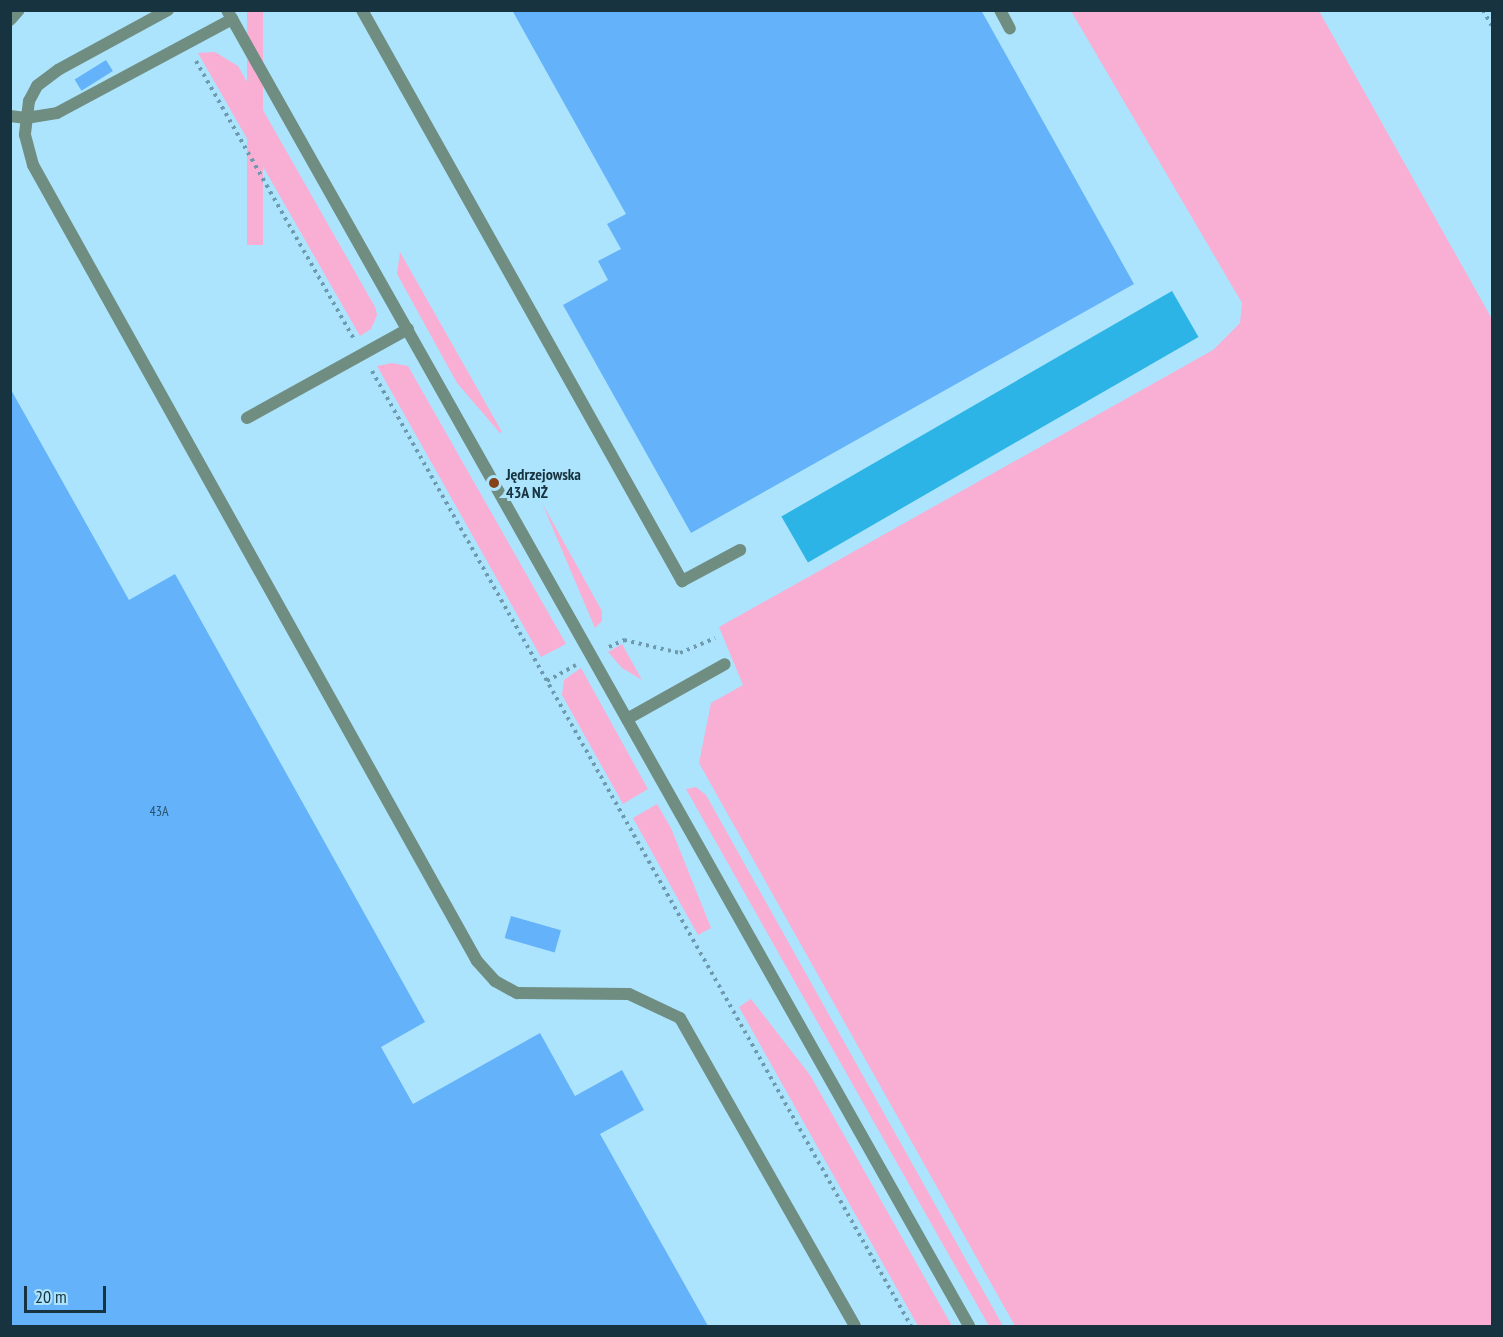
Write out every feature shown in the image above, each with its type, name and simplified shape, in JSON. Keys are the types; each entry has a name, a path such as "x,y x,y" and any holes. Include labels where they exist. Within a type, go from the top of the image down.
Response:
{"street":[{"path":"10,20 19,10"},
{"path":"168,10 58,70 37,86 26,118 25,135 33,165 477,961 495,981 517,993 629,994 680,1018 855,1326"},
{"path":"362,10 682,581 740,550"},
{"path":"1000,10 1010,29"},
{"path":"10,116 26,118 57,113 186,44 230,15 969,1326"},
{"path":"247,418 408,329"},
{"path":"627,719 725,664"}],"path":[{"path":"1483,10 1492,26"},
{"path":"186,44 911,1326"},
{"path":"605,648 624,640 680,653 716,638"},
{"path":"547,681 579,664"}],"shaded area":[{"path":"247,11 263,11 263,245 247,245"},
{"path":"1071,11 1319,11 1492,319 1492,1326 1015,1326 699,763 711,703 743,685 719,627 1213,350 1240,323 1242,303"},
{"path":"215,52 238,66 375,307 377,315 371,329 360,336 198,53"},
{"path":"400,252 502,432 500,433 457,383 397,274"},
{"path":"392,363 408,366 566,644 541,657 377,366"},
{"path":"542,503 602,611 602,621 595,628"},
{"path":"622,644 642,680 622,668 608,652"},
{"path":"581,668 648,789 623,804 562,695 564,680"},
{"path":"696,787 706,795 1003,1326 989,1326 686,789"},
{"path":"657,804 671,828 711,928 698,935 633,818"},
{"path":"751,999 810,1075 952,1326 918,1326 739,1007"}],"water":[{"path":"1172,291 1198,337 808,562 781,517"}],"building":[{"path":"512,10 981,10 1134,284 691,533 563,305 608,280 598,261 621,249 607,224 626,214"},
{"path":"106,60 113,71 82,91 75,80"},
{"path":"10,388 129,600 175,574 425,1022 381,1047 413,1104 540,1033 575,1096 622,1070 644,1110 600,1134 708,1326 10,1326"},
{"path":"511,916 561,930 555,952 505,938"}],"place":[{"name":"Jędrzejowska 43A NŻ","path":"494,483"}]}
